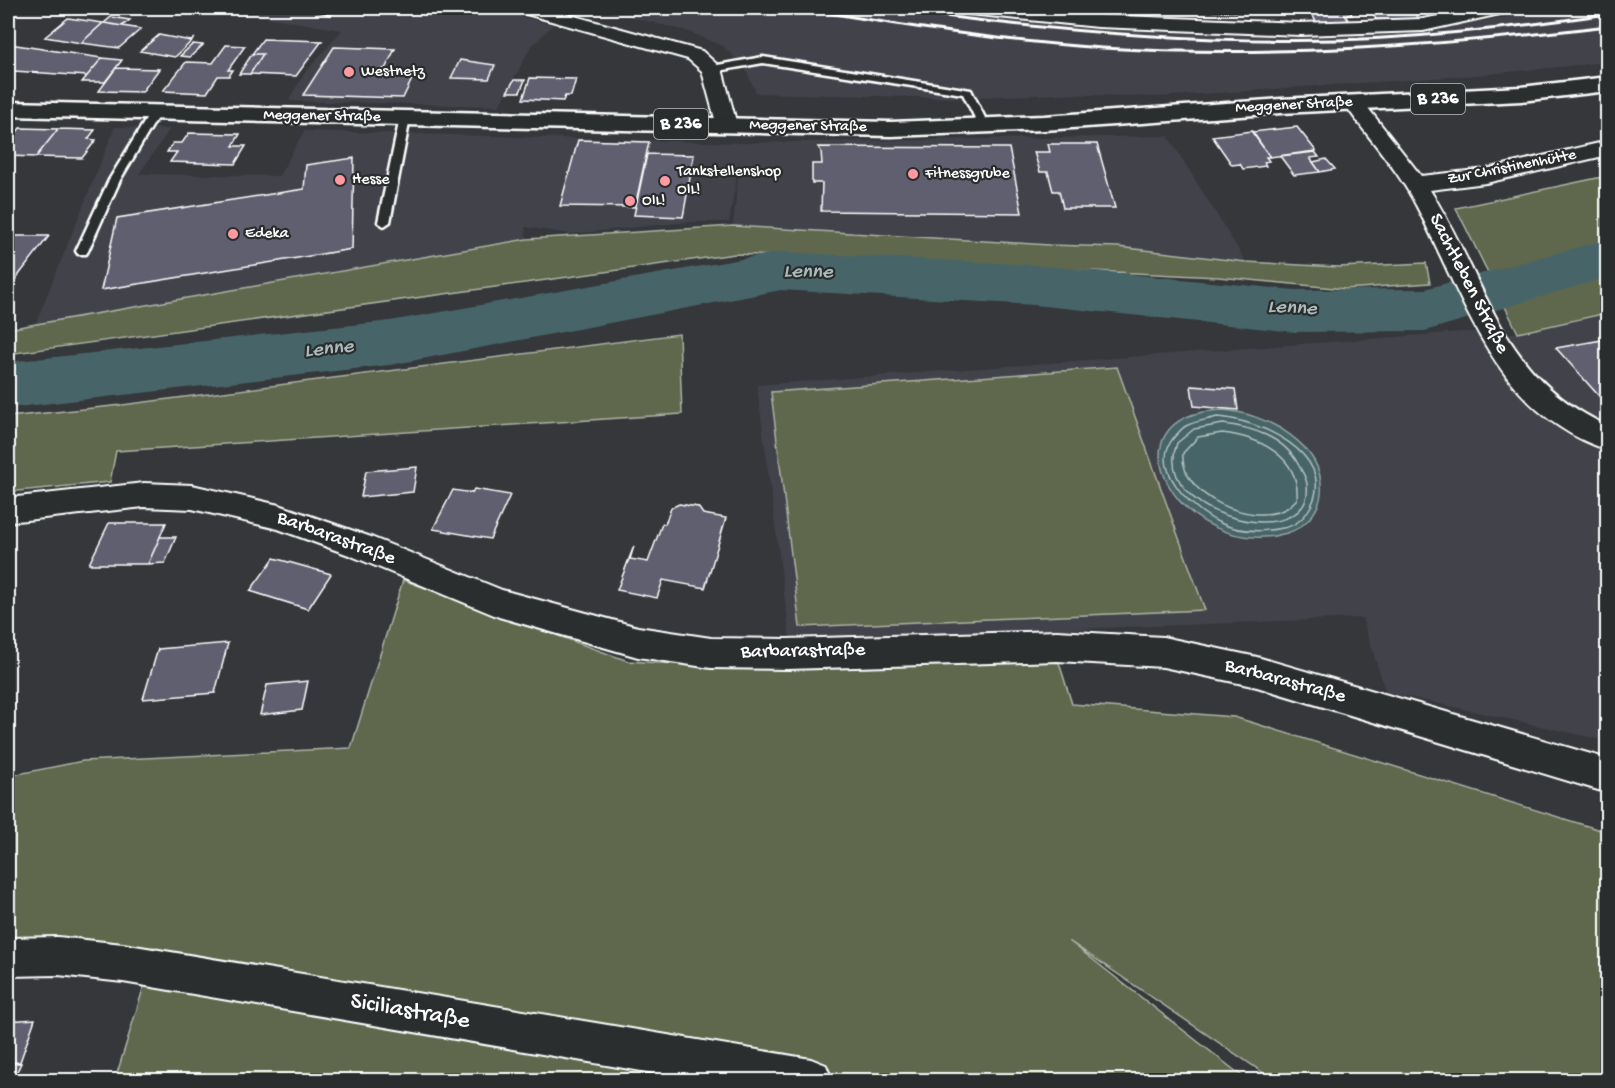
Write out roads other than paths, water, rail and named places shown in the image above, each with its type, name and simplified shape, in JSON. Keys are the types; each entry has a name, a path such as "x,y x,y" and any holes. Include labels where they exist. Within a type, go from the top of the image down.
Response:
{"main road":[{"name":"Meggener Straße","path":"8,109 855,129 984,126 1521,94 1608,84"}],"street":[{"path":"526,8 695,55 712,69 726,125"},
{"path":"969,8 1098,21 1300,29 1423,25 1472,11 1502,8"},
{"path":"1278,8 1300,29"},
{"name":"Sachtleben Straße","path":"1354,103 1416,184 1429,206 1494,342 1514,371 1552,409 1577,426 1608,439"},
{"name":"Zur Christinenhütte","path":"1416,184 1485,176 1608,148"},
{"name":"Barbarastraße","path":"8,510 144,495 192,496 279,517 360,546 499,603 638,642 711,652 787,654 1057,646 1111,647 1163,652 1268,676 1483,737 1608,776"},
{"name":"Siciliastraße","path":"8,957 58,956 123,963 811,1080"}],"lane":[{"path":"712,69 763,60 967,92 984,126"},
{"path":"82,251 97,212 132,146 155,113"},
{"path":"384,222 405,118"}],"water":[{"path":"1223,410 1256,417 1273,425 1289,434 1314,460 1320,476 1320,501 1310,518 1293,531 1249,537 1215,527 1187,509 1168,485 1160,459 1165,435 1185,418"}],"waterway":[{"name":"Lenne","path":"8,385 390,343 781,271 1034,285 1295,311 1425,310 1608,258"}],"railway":[{"path":"801,8 988,37 1064,45 1165,51 1229,52 1355,48 1482,39 1608,26"},
{"path":"887,8 1055,29 1167,37 1279,40 1370,39 1438,34 1608,14"}],"place":[{"name":"Westnetz","path":"349,72"},
{"name":"Fitnessgrube","path":"913,174"},
{"name":"Hesse","path":"340,180"},
{"name":"Tankstellenshop OIL!","path":"665,181"},
{"name":"OIL!","path":"630,201"},
{"name":"Edeka","path":"233,234"}]}
